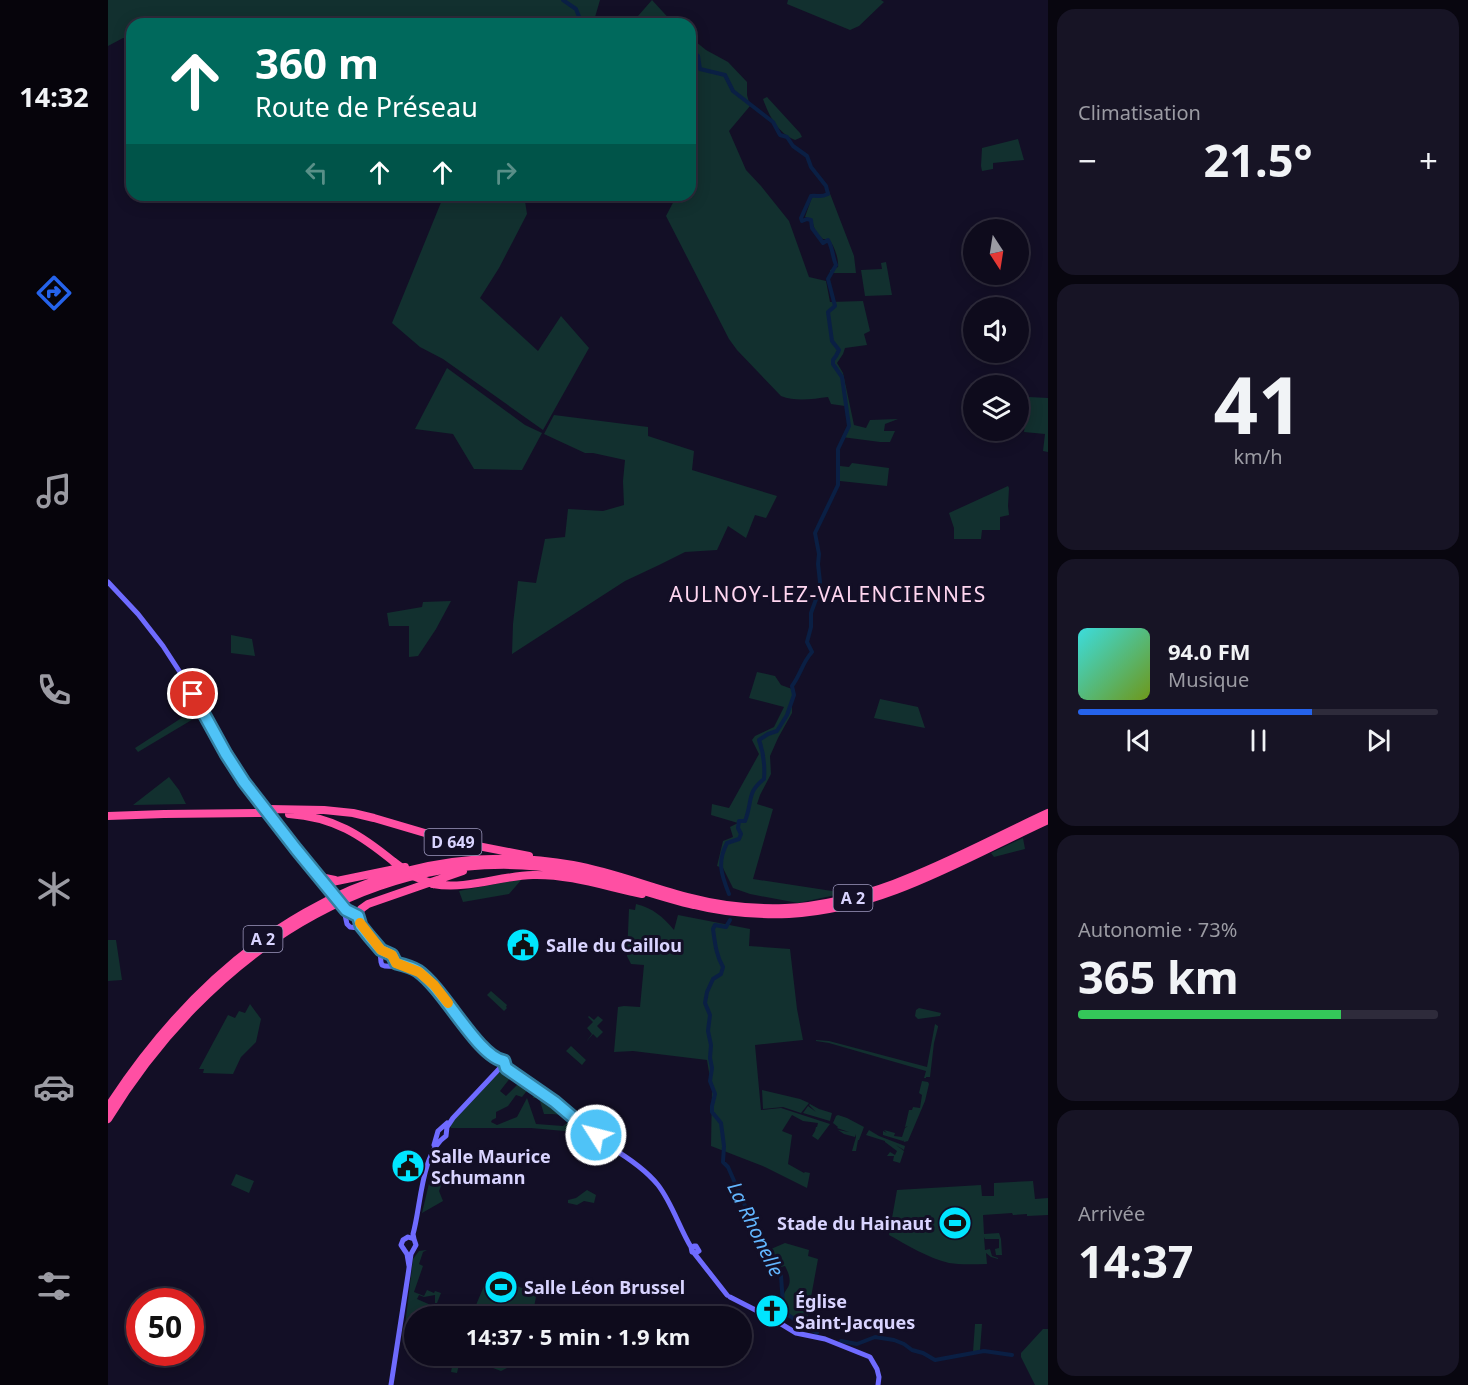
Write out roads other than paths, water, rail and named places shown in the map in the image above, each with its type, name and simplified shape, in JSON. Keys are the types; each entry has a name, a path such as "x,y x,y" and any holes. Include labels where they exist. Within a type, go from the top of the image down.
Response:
{"highway":[{"name":"D 649","path":"108,814 165,810 328,810 370,817 456,843 580,866"},
{"name":"D 649","path":"267,811 319,818 344,827 367,840 413,876 433,884 460,886 519,876 545,876 630,886"},
{"name":"A 2","path":"642,889 745,907 787,908 829,903 871,893 902,881 1048,813"},
{"name":"A 2","path":"108,1119 150,1058 194,1008 242,963 293,927 316,914 347,898 379,886 405,878 460,868 517,866 578,872 705,907 743,913 778,914 817,911 855,904 888,893 1048,820"},
{"name":"A 2","path":"108,1107 150,1048 190,1003 227,968 268,935 342,893 422,868 475,860 518,859 580,866 630,886"},
{"path":"328,889 333,882 354,877 415,865 475,860"},
{"path":"359,920 362,908 368,904 453,874 477,869 517,866"},
{"path":"311,868 323,877 331,879 354,877"}],"main road":[{"path":"108,582 141,617 173,660 244,782 348,915"},
{"path":"348,915 356,914 362,927 384,955"},
{"path":"348,915 345,921 347,925 362,930 379,951 384,955 392,955 393,963"},
{"path":"354,927 359,920"},
{"path":"384,955 381,962 383,966 387,967 393,963"},
{"path":"393,963 425,977 500,1066 555,1102 589,1131 632,1161 657,1184 700,1261 729,1296 796,1333 826,1340 870,1357 879,1377 878,1385"},
{"path":"408,1251 402,1248 401,1244 414,1226 423,1176 441,1133 500,1066"},
{"path":"408,1251 416,1246 413,1234 424,1178 441,1133"},
{"path":"407,1237 414,1239"},
{"path":"391,1385 409,1266 408,1251"}],"waterway":[{"name":"La Rhonelle","path":"563,0 576,9 580,18"},
{"name":"La Rhonelle","path":"696,54 700,69 725,75 733,91 773,122 780,135 787,137 793,146 807,156 811,167 826,186 828,194 811,196 801,218 802,221 811,220 812,228 823,243 828,240 836,265 828,279 835,306 828,312 832,341 839,350 833,364 842,377 849,426 838,449 838,485 815,533 819,554 820,582 811,613 811,627 807,642 812,652 792,686 794,695 787,715 777,731 759,740 762,749 764,779 752,793 745,821 739,821 738,828 741,834 739,839 727,843 722,856 722,874 729,894"},
{"name":"La Rhonelle","path":"730,920 726,927 715,925 713,929 717,953 723,967 721,974 713,979 705,1003 710,1015 708,1031 712,1068 710,1081 715,1094 712,1112 721,1123 724,1146 723,1162 728,1167 757,1233 781,1276 785,1310 788,1315 817,1333"},
{"name":"La Rhonelle","path":"841,1341 857,1344 875,1337 894,1340 935,1360 984,1351 1012,1355"}],"place":[{"name":"Salle du Caillou","path":"523,945"},
{"name":"Salle Maurice Schumann","path":"408,1166"},
{"name":"Stade du Hainaut","path":"955,1223"},
{"name":"Salle Léon Brussel","path":"501,1287"},
{"name":"Église Saint-Jacques","path":"772,1311"}],"district":[{"name":"AULNOY-LEZ-VALENCIENNES","path":"828,594"}]}
